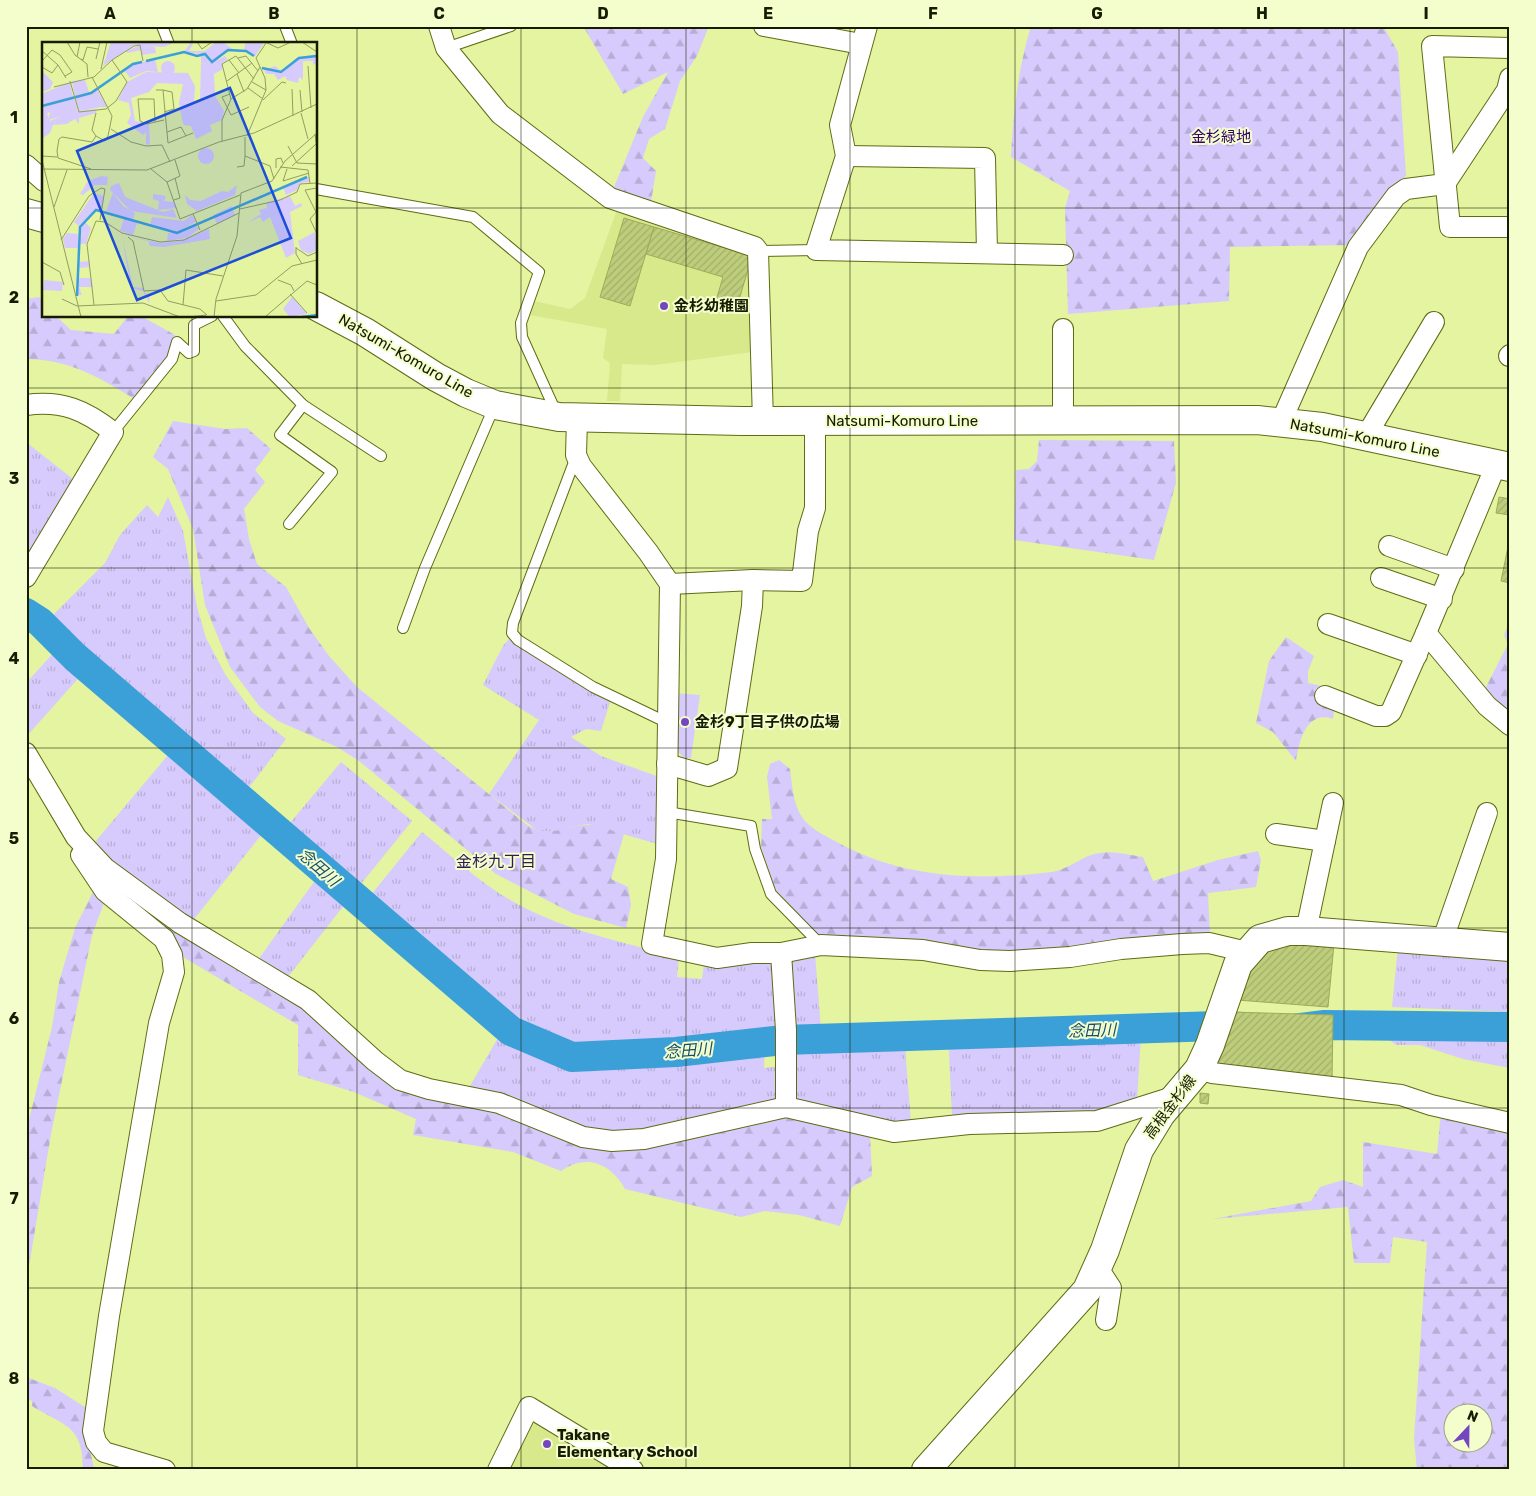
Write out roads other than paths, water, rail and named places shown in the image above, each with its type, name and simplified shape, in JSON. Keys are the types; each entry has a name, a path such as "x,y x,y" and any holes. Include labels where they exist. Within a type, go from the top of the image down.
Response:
{"main road":[{"path":"26,213 42,217"},
{"name":"Natsumi-Komuro Line","path":"318,307 365,332 436,377 495,405 568,418 763,421 1063,420 1281,422 1366,436 1503,466"},
{"path":"1243,958 1260,939 1288,931 1510,947"},
{"name":"高根金杉線","path":"926,1470 1077,1303 1098,1268 1139,1150 1150,1130 1202,1063 1243,958"}],"street":[{"path":"439,26 446,48 500,114 610,198 755,247 758,251 763,421"},
{"path":"770,27 864,35 840,125 846,156 816,250 1063,255"},
{"path":"1510,48 1432,46 1450,227 1510,227"},
{"path":"1281,422 1358,247 1396,196 1406,189 1445,184 1509,86"},
{"path":"846,156 985,158 987,254"},
{"path":"26,165 42,179"},
{"path":"1366,436 1434,322"},
{"path":"1063,329 1063,420"},
{"path":"26,405 55,403 95,420 113,432 26,577"},
{"path":"568,418 576,455 598,491 648,552 670,584 666,859 652,944 717,958 752,953 781,953 821,945 923,950 980,960 1010,961 1070,958 1120,949 1209,943 1243,958"},
{"path":"670,584 802,580 808,531 815,508 815,421"},
{"path":"1325,696 1376,716 1385,716 1391,712 1454,569 1503,466"},
{"path":"1389,546 1454,569"},
{"path":"1381,578 1442,599"},
{"path":"668,764 708,776 727,768 752,606 754,580"},
{"path":"1328,624 1416,655"},
{"path":"1426,633 1487,706 1510,725"},
{"path":"26,753 76,837 105,868 180,923 308,1000 400,1080 429,1089 499,1103 582,1137 612,1141 644,1139 786,1108 894,1132 969,1124 1097,1122 1176,1096"},
{"path":"1306,931 1333,804"},
{"path":"1442,942 1487,813"},
{"path":"1276,834 1325,841"},
{"path":"76,837 82,858 105,891 164,939 172,955 174,972 158,1033 109,1316 93,1431 96,1442 104,1452 165,1470"},
{"path":"781,953 786,1030 786,1108"},
{"path":"1202,1063 1212,1073 1402,1095 1431,1105 1510,1123"},
{"path":"1098,1268 1110,1288 1106,1320"},
{"path":"498,1470 530,1407 633,1470"}],"lane":[{"path":"162,26 168,42"},
{"path":"285,26 291,42"},
{"path":"446,48 511,26"},
{"path":"318,189 473,217 539,272 521,323 522,338 568,418"},
{"path":"758,251 816,250"},
{"path":"113,432 172,359 177,342 188,353 194,351 194,326 208,318"},
{"path":"225,318 245,346 303,404 381,456"},
{"path":"289,524 332,472 280,435 303,404"},
{"path":"403,628 425,568 495,405"},
{"path":"576,455 513,623 512,633 518,640 593,688 668,723"},
{"path":"667,812 751,826 755,849 771,894 821,945"}],"waterway":[{"name":"念田川","path":"26,613 40,622 75,657 511,1031 572,1057 676,1052 783,1040 1217,1026 1242,1027"},
{"name":"念田川","path":"1293,1029 1325,1025 1510,1027"}],"place":[{"name":"金杉幼稚園","path":"664,306"},
{"name":"金杉9丁目子供の広場","path":"685,722"},
{"name":"Takane Elementary School","path":"547,1444"}],"district":[{"name":"金杉九丁目","path":"496,861"}],"park label":[{"name":"金杉緑地","path":"1221,137"}]}
